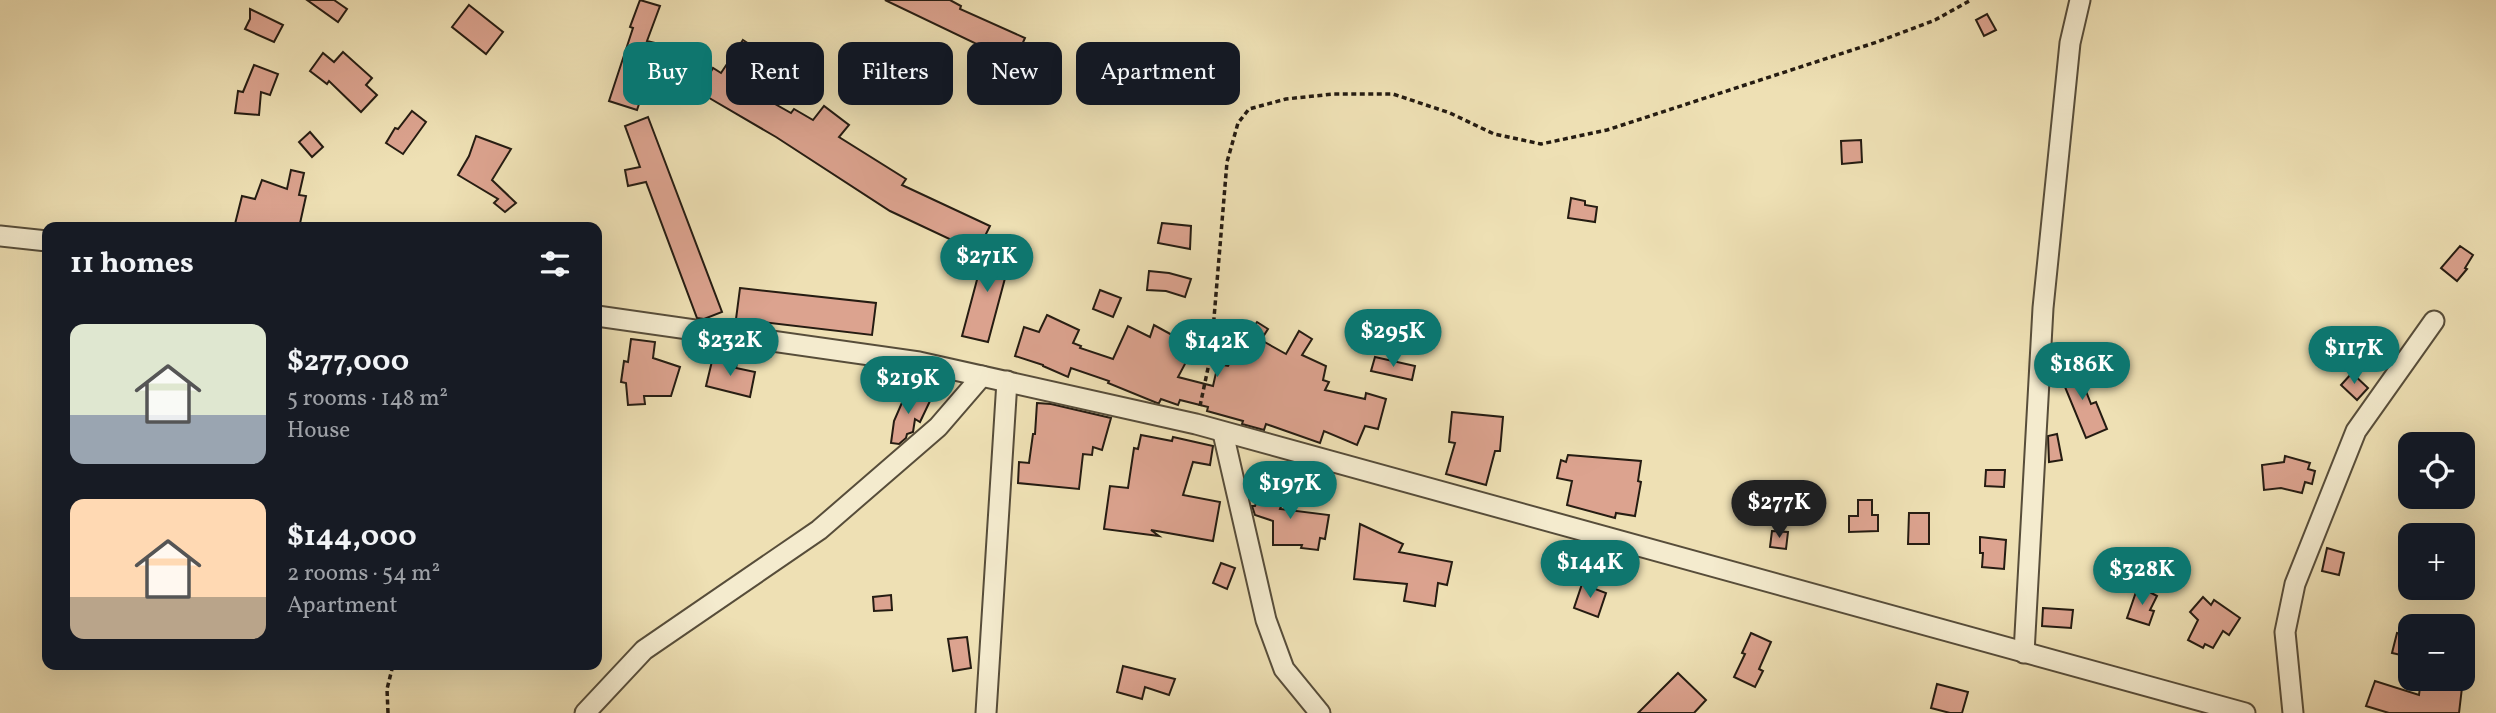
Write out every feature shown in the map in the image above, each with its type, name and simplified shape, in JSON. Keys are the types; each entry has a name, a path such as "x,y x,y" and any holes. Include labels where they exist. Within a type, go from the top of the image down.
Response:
{"street":[{"path":"2024,653 2043,308 2070,43 2080,0"},
{"path":"0,236 42,240"},
{"path":"602,317 919,362 1196,424 2245,713"},
{"path":"2293,713 2285,632 2295,584 2356,432 2434,321"},
{"path":"585,713 644,650 819,530 938,428 982,376"},
{"path":"986,713 1007,382"},
{"path":"1223,433 1266,620 1284,668 1320,713"}],"path":[{"path":"1196,424 1211,354 1227,162 1238,123 1249,109 1286,99 1334,94 1393,94 1450,113 1494,134 1541,144 1607,130 1877,42 1935,20 1971,0"},
{"path":"388,713 387,688 392,670"}],"building":[{"path":"307,0 334,0 347,9 338,22"},
{"path":"640,0 660,6 647,41 651,42 628,42 633,28 630,27"},
{"path":"885,0 950,0 961,6 960,9 1025,38 1023,42 972,42"},
{"path":"469,5 503,32 486,54 452,27"},
{"path":"250,9 283,25 274,42 245,29 250,19"},
{"path":"1987,14 1996,30 1984,36 1976,20"},
{"path":"343,52 372,78 366,85 377,95 361,112 329,81 327,84 310,71 323,53 334,62"},
{"path":"623,58 623,105 639,105 637,110 609,101"},
{"path":"254,65 278,74 270,95 261,92 259,115 235,113 238,91 243,92"},
{"path":"726,66 726,105 777,105 791,113 794,109 813,120 824,106 849,125 839,137 906,179 902,185 990,226 977,252 890,211 776,137 712,100 712,70 721,73"},
{"path":"412,111 426,122 403,154 386,143 395,128 398,129"},
{"path":"648,117 722,312 704,319 697,318 646,182 628,186 625,170 640,167 625,126"},
{"path":"310,132 323,147 312,157 299,142"},
{"path":"476,136 511,149 492,180 516,203 505,212 494,203 498,199 458,175"},
{"path":"1861,140 1862,162 1842,164 1841,141"},
{"path":"291,170 304,173 299,195 306,196 300,222 236,222 242,196 255,199 262,180 287,189"},
{"path":"1571,198 1597,207 1595,222 1568,218"},
{"path":"1162,223 1191,226 1190,249 1158,243"},
{"path":"986,246 1012,252 988,342 962,336"},
{"path":"2460,246 2473,255 2465,268 2467,269 2457,281 2441,268"},
{"path":"1149,271 1191,279 1185,297 1166,291 1147,290"},
{"path":"740,288 876,303 872,335 736,319"},
{"path":"1100,290 1121,298 1113,317 1093,309"},
{"path":"1047,315 1079,330 1073,343 1081,346 1080,348 1113,359 1128,326 1150,337 1154,325 1194,347 1178,377 1213,386 1218,364 1228,366 1246,333 1249,334 1257,322 1268,329 1261,340 1286,354 1299,331 1312,339 1302,355 1326,366 1323,380 1329,382 1325,390 1365,399 1366,393 1386,399 1378,429 1365,426 1357,445 1324,431 1320,443 1266,424 1264,430 1242,424 1243,421 1207,411 1208,407 1180,400 1178,405 1161,399 1157,403 1108,383 1109,381 1071,368 1068,377 1015,356 1024,327 1039,332"},
{"path":"631,339 655,342 653,358 680,367 671,396 644,396 645,404 628,405 626,383 621,382 624,361 628,362"},
{"path":"713,357 737,363 736,368 755,372 750,397 706,386"},
{"path":"1375,357 1415,366 1412,380 1371,371"},
{"path":"2075,363 2091,404 2096,402 2107,429 2086,438 2058,370"},
{"path":"2352,373 2368,388 2357,400 2341,385"},
{"path":"907,391 930,401 920,422 915,419 913,432 907,434 899,444 891,443 894,421"},
{"path":"1037,403 1111,418 1102,450 1093,447 1092,455 1083,454 1079,489 1018,483 1019,462 1029,463 1035,434"},
{"path":"1452,412 1503,417 1500,451 1495,451 1486,485 1446,474 1455,443 1449,442"},
{"path":"2057,434 2062,460 2049,462 2048,436"},
{"path":"1141,435 1172,441 1173,437 1213,446 1210,465 1193,462 1183,495 1220,502 1213,541 1151,530 1159,536 1104,529 1110,486 1128,488 1134,448 1138,449"},
{"path":"1568,455 1641,461 1638,481 1641,482 1635,516 1616,513 1615,518 1567,505 1572,481 1557,478 1561,460 1566,462"},
{"path":"2285,456 2310,463 2308,469 2315,471 2312,484 2305,482 2302,493 2281,488 2264,490 2262,465 2284,462"},
{"path":"1986,470 2005,470 2004,487 1985,486"},
{"path":"1264,484 1287,492 1280,509 1329,515 1325,539 1320,538 1318,550 1301,548 1302,545 1273,545 1273,521 1255,515 1252,506 1255,506"},
{"path":"1763,500 1780,502 1779,523 1761,522"},
{"path":"1858,500 1872,500 1872,515 1878,515 1878,531 1849,532 1849,516 1858,516"},
{"path":"1909,513 1929,513 1929,544 1908,544"},
{"path":"1360,524 1403,544 1399,552 1452,562 1447,585 1438,583 1435,606 1404,601 1407,584 1354,579"},
{"path":"1772,531 1788,532 1786,549 1770,547"},
{"path":"1980,537 2006,540 2004,569 1982,567"},
{"path":"2327,548 2344,553 2339,575 2322,571"},
{"path":"1221,563 1235,568 1227,589 1213,583"},
{"path":"1582,584 1606,593 1598,617 1574,608"},
{"path":"2144,589 2157,596 2150,610 2154,611 2149,625 2127,618 2136,592 2141,595"},
{"path":"891,595 892,610 874,611 873,597"},
{"path":"2203,597 2211,605 2214,600 2240,618 2229,635 2223,631 2213,648 2205,644 2203,648 2188,640 2198,620 2190,612"},
{"path":"2043,608 2073,610 2071,628 2042,626"},
{"path":"1751,633 1771,642 1759,669 1763,671 1755,687 1734,677"},
{"path":"2397,633 2398,633 2398,654 2392,653"},
{"path":"967,637 971,668 953,671 948,639"},
{"path":"1123,666 1175,679 1169,695 1145,687 1142,699 1117,692"},
{"path":"1678,673 1706,700 1694,713 1638,713"},
{"path":"2375,681 2398,688 2398,691 2419,695 2420,691 2462,691 2459,713 2389,713 2366,706"},
{"path":"1937,684 1968,692 1962,713 1931,708"}]}
